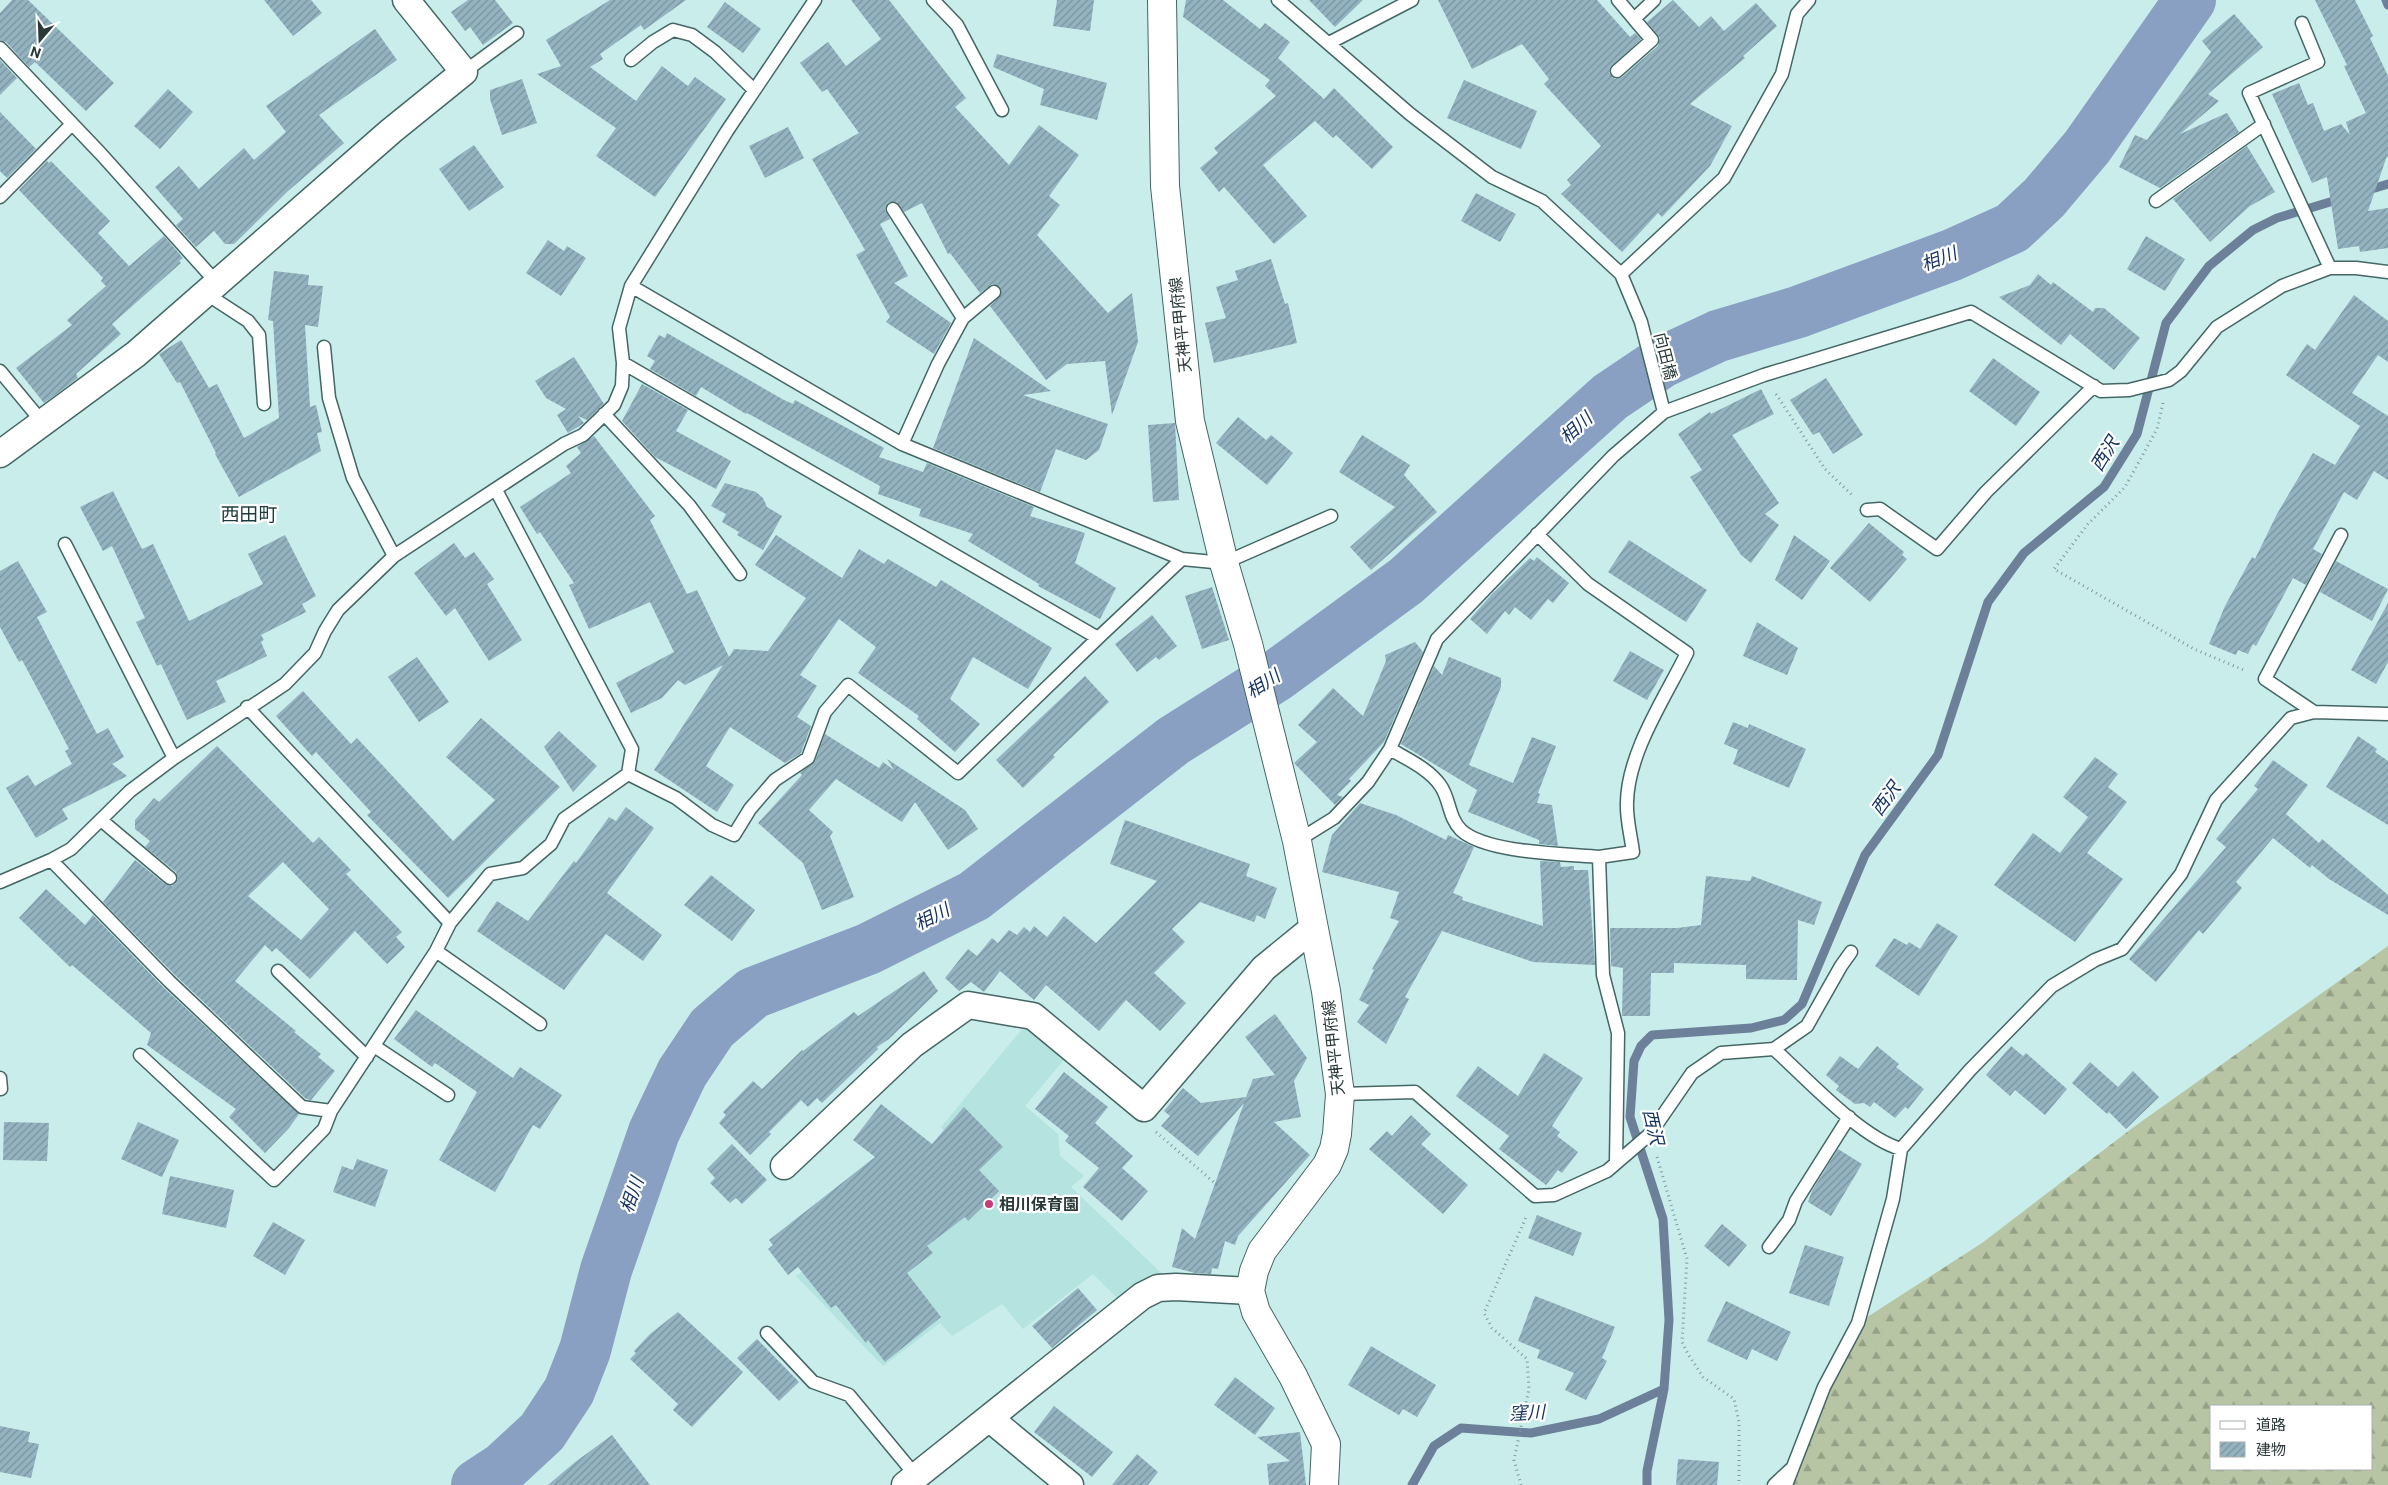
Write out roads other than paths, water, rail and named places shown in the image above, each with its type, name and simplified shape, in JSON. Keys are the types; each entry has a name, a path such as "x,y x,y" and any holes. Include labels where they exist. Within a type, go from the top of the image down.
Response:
{"main road":[{"name":"天神平甲府線","path":"1162,0 1165,186 1190,420 1224,563 1248,644 1298,840 1326,991 1340,1094 1337,1134 1328,1165 1262,1250 1254,1271 1250,1292"},
{"path":"1250,1292 1256,1312 1293,1376 1326,1444 1324,1485"}],"street":[{"path":"0,454 136,354 391,131 464,72 406,0"},
{"path":"784,1166 912,1045 968,1005 1033,1016 1144,1108 1264,968 1313,928"},
{"path":"910,1480 1142,1296 1158,1288 1250,1292"},
{"path":"989,1418 1070,1485"}],"lane":[{"path":"0,882 51,860 71,848 130,791 174,758 285,684 315,653 325,631 338,610 394,556 564,444 582,435 614,405 622,386 623,363 619,328 631,286 754,90 815,0"},
{"path":"934,0 957,26 1002,110"},
{"path":"1278,0 1410,114 1492,177 1542,201 1622,274 1724,178 1782,74 1797,14 1809,0"},
{"path":"1329,43 1412,0"},
{"path":"1616,71 1652,40 1618,0"},
{"path":"1634,19 1654,0"},
{"path":"2302,23 2318,62 2249,93 2330,268"},
{"path":"631,60 653,42 674,30 692,35 715,52 754,90"},
{"path":"464,72 517,33"},
{"path":"0,48 72,124 211,288 248,321 259,335 264,404"},
{"path":"0,196 72,124"},
{"path":"2156,201 2264,124"},
{"path":"893,209 963,318"},
{"path":"1298,840 1334,818 1368,782 1390,749 1437,639 1613,456 1664,412 1764,375 1972,312 2101,391 2129,390 2165,382 2181,371 2217,327 2282,286 2330,268 2356,268 2388,272"},
{"name":"向田橋","path":"1622,274 1641,322 1664,412"},
{"path":"631,286 902,444 1182,559 1224,563 1331,516"},
{"path":"902,444 938,364 963,318 994,292"},
{"path":"324,347 329,398 353,478 394,556"},
{"path":"623,363 1098,638"},
{"path":"0,371 43,423"},
{"path":"1867,510 1880,509 1937,549 1986,492 2094,386"},
{"path":"604,414 689,505 740,574"},
{"path":"140,1055 274,1180 324,1129 331,1111 436,951 450,923 490,874 523,868 551,844 564,818 628,774 632,749 496,490"},
{"path":"1390,749 1425,770 1441,785 1452,816 1462,830 1481,840 1506,848 1599,857 1633,852 1626,803 1630,774 1642,743 1688,653 1588,584 1537,534"},
{"path":"2314,712 2265,679 2341,535"},
{"path":"65,544 174,758"},
{"path":"628,774 676,798 712,825 734,835 750,809 775,780 808,758 825,712 848,685 958,773 1182,559"},
{"path":"247,708 450,923"},
{"path":"1786,1485 1824,1388 1858,1323 1893,1199 1901,1149 1970,1070 2052,986 2095,960 2122,949 2181,874 2216,800 2291,718 2314,712 2387,711"},
{"path":"100,820 170,878"},
{"path":"1599,857 1603,975 1618,1033 1620,1160"},
{"path":"51,860 169,981 302,1107 331,1111"},
{"path":"436,951 540,1024"},
{"path":"1340,1094 1414,1092 1534,1196 1554,1195 1607,1171 1620,1160 1650,1134 1692,1073 1721,1053 1774,1049 1807,1026 1851,952"},
{"path":"278,971 371,1051 448,1096"},
{"path":"1774,1049 1849,1117 1887,1145 1901,1149"},
{"path":"1769,1247 1789,1220 1796,1201 1849,1117"},
{"path":"767,1333 813,1382 849,1395 910,1480"},
{"path":"1774,1485 1791,1470"}],"waterway":[{"name":"相川","path":"477,1485 503,1468 542,1432 569,1391 585,1350 606,1270 654,1132 682,1073 712,1028 753,993 868,949 974,896 1173,741 1276,676 1406,581 1610,397 1662,362 1718,336 1798,312 1952,255 2012,228 2044,198 2087,147 2190,0"},
{"name":"西沢","path":"2386,0 2388,5"},
{"name":"西沢","path":"2365,191 2388,184"},
{"name":"西沢","path":"1647,1485 1647,1471 1664,1389 1669,1320 1663,1219 1630,1117 1634,1061 1641,1046 1652,1035 1751,1028 1784,1020 1802,1004 1865,855 1938,755 1988,602 2024,553 2104,487 2137,434 2166,323 2209,266 2253,230 2277,218 2340,199"},
{"name":"窪川","path":"1412,1485 1434,1446 1461,1428 1531,1433 1599,1419 1664,1389"}],"place":[{"name":"相川保育園","path":"989,1204"}],"district":[{"name":"西田町","path":"249,514"}]}
